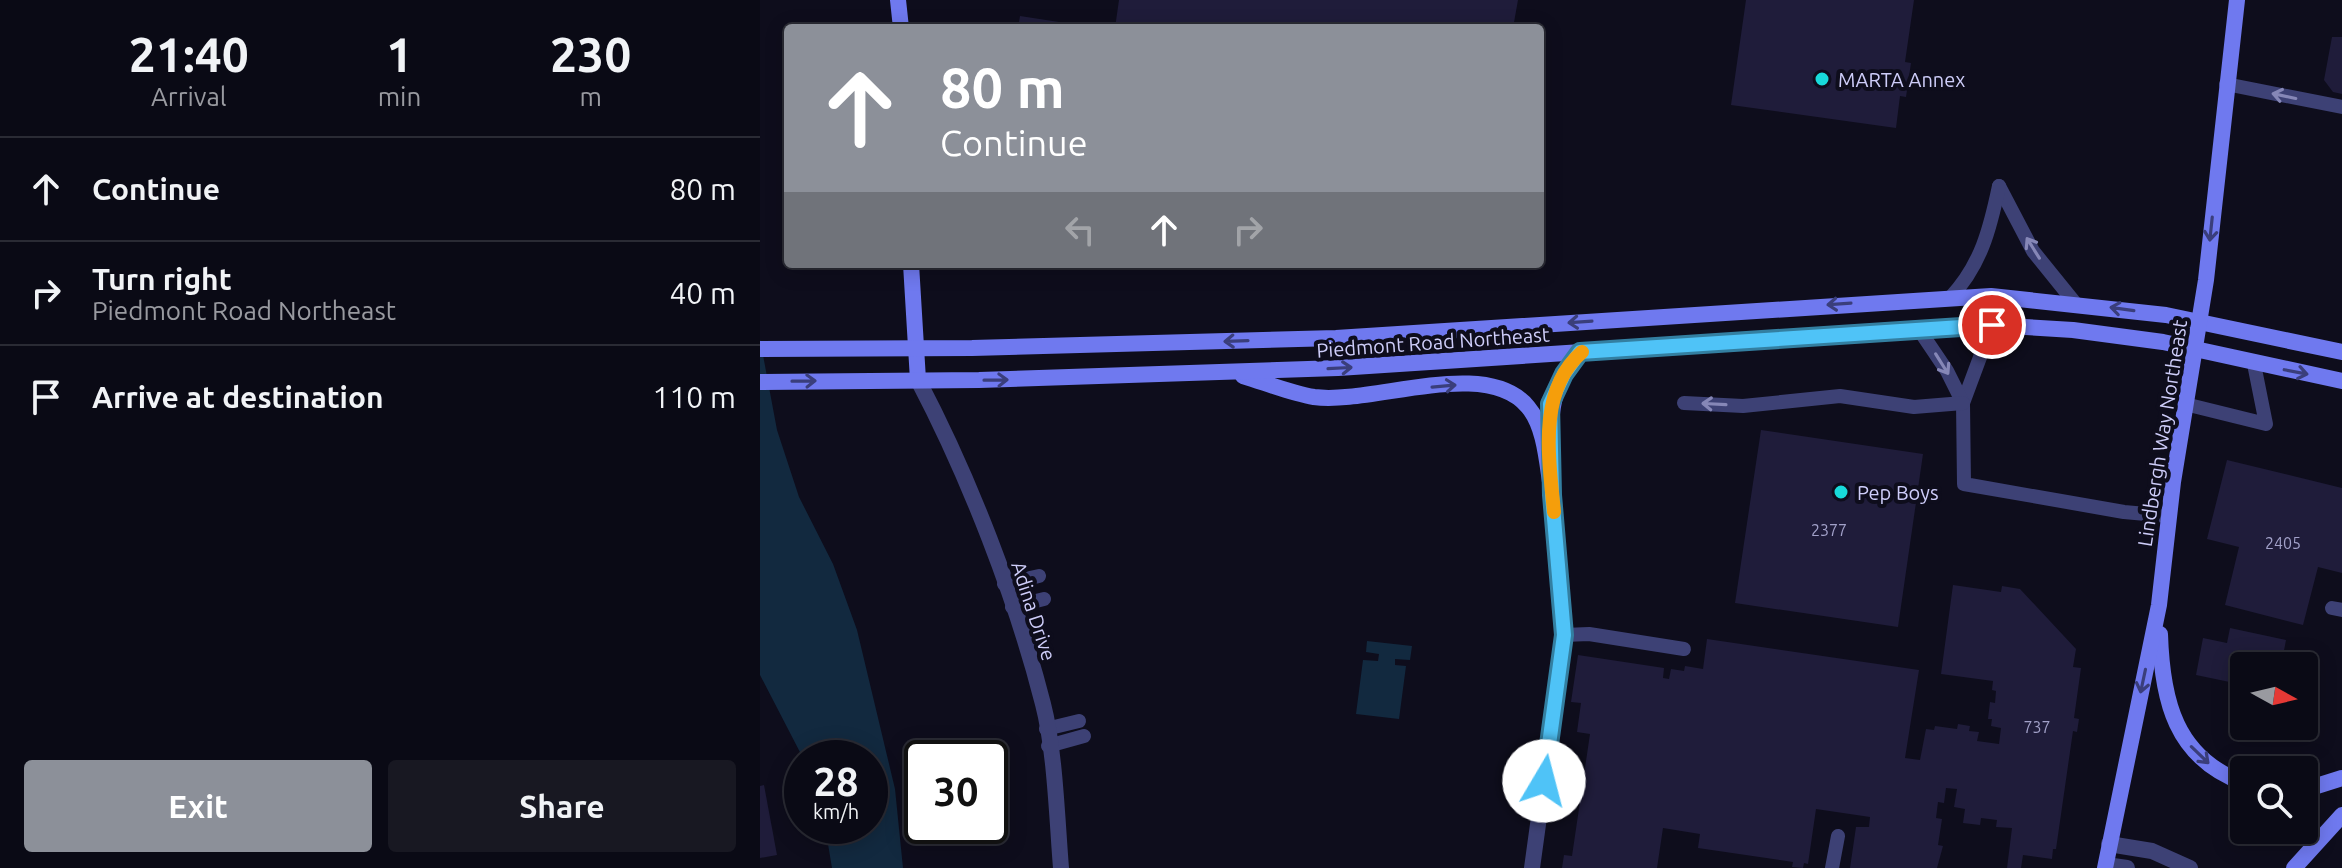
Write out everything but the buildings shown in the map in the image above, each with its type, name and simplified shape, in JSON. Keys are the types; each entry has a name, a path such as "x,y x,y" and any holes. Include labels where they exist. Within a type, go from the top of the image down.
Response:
{"main road":[{"path":"898,0 901,24"},
{"name":"Lindbergh Way Northeast","path":"2106,866 2159,605 2168,516 2196,348 2237,0"},
{"path":"911,268 918,380"},
{"name":"Piedmont Road Northeast","path":"760,349 1336,338 1991,296 2075,303 2199,320 2342,352"},
{"name":"Piedmont Road Northeast","path":"760,382 1230,373 1992,325 2073,330 2196,348 2254,364 2342,381"},
{"path":"1552,495 1550,404 1564,374 1580,352"},
{"path":"1230,373 1315,397 1472,384 1506,388 1528,406 1539,424 1552,495"},
{"path":"2159,605 2161,683 2175,725 2210,765 2230,776"},
{"path":"2318,786 2342,778"},
{"path":"2294,868 2342,815"}],"street":[{"name":"Adina Drive","path":"918,380 958,462 1004,584 1044,706 1061,868"},
{"path":"1532,868 1564,635 1552,495"},
{"path":"2109,844 2152,851 2190,868"},
{"path":"2106,866 2127,868"}],"lane":[{"path":"2226,84 2342,107"},
{"path":"1950,298 1975,266 1983,249 1999,186 2033,251 2075,303"},
{"path":"1992,325 1963,403 1964,484 2124,512 2168,516"},
{"path":"1918,328 1963,403"},
{"path":"2185,404 2266,424 2254,364"},
{"path":"1684,403 1743,406 1840,396 1914,407 1963,403"},
{"path":"1004,584 1039,576"},
{"path":"1012,607 1044,599"},
{"path":"1564,635 1589,634 1684,649"},
{"path":"1047,737 1079,721"},
{"path":"1047,737 1084,736"},
{"path":"1832,868 1838,836"}],"water":[{"path":"760,339 777,430 799,497 833,564 857,630 883,740 794,740 760,675"},
{"path":"1367,641 1412,646 1410,660 1395,659 1395,665 1406,666 1399,719 1356,714 1363,660 1378,661 1379,654 1366,652"},
{"path":"888,760 895,789 903,868 832,868 828,844 888,844"}],"slow traffic":[{"path":"1554,512 1550,404 1564,374 1582,352"}],"place":[{"name":"MARTA Annex","path":"1822,79"},
{"name":"Pep Boys","path":"1841,492"}],"route":[{"path":"1544,781 1564,635 1552,495 1550,404 1564,374 1580,352 1992,325"}]}
